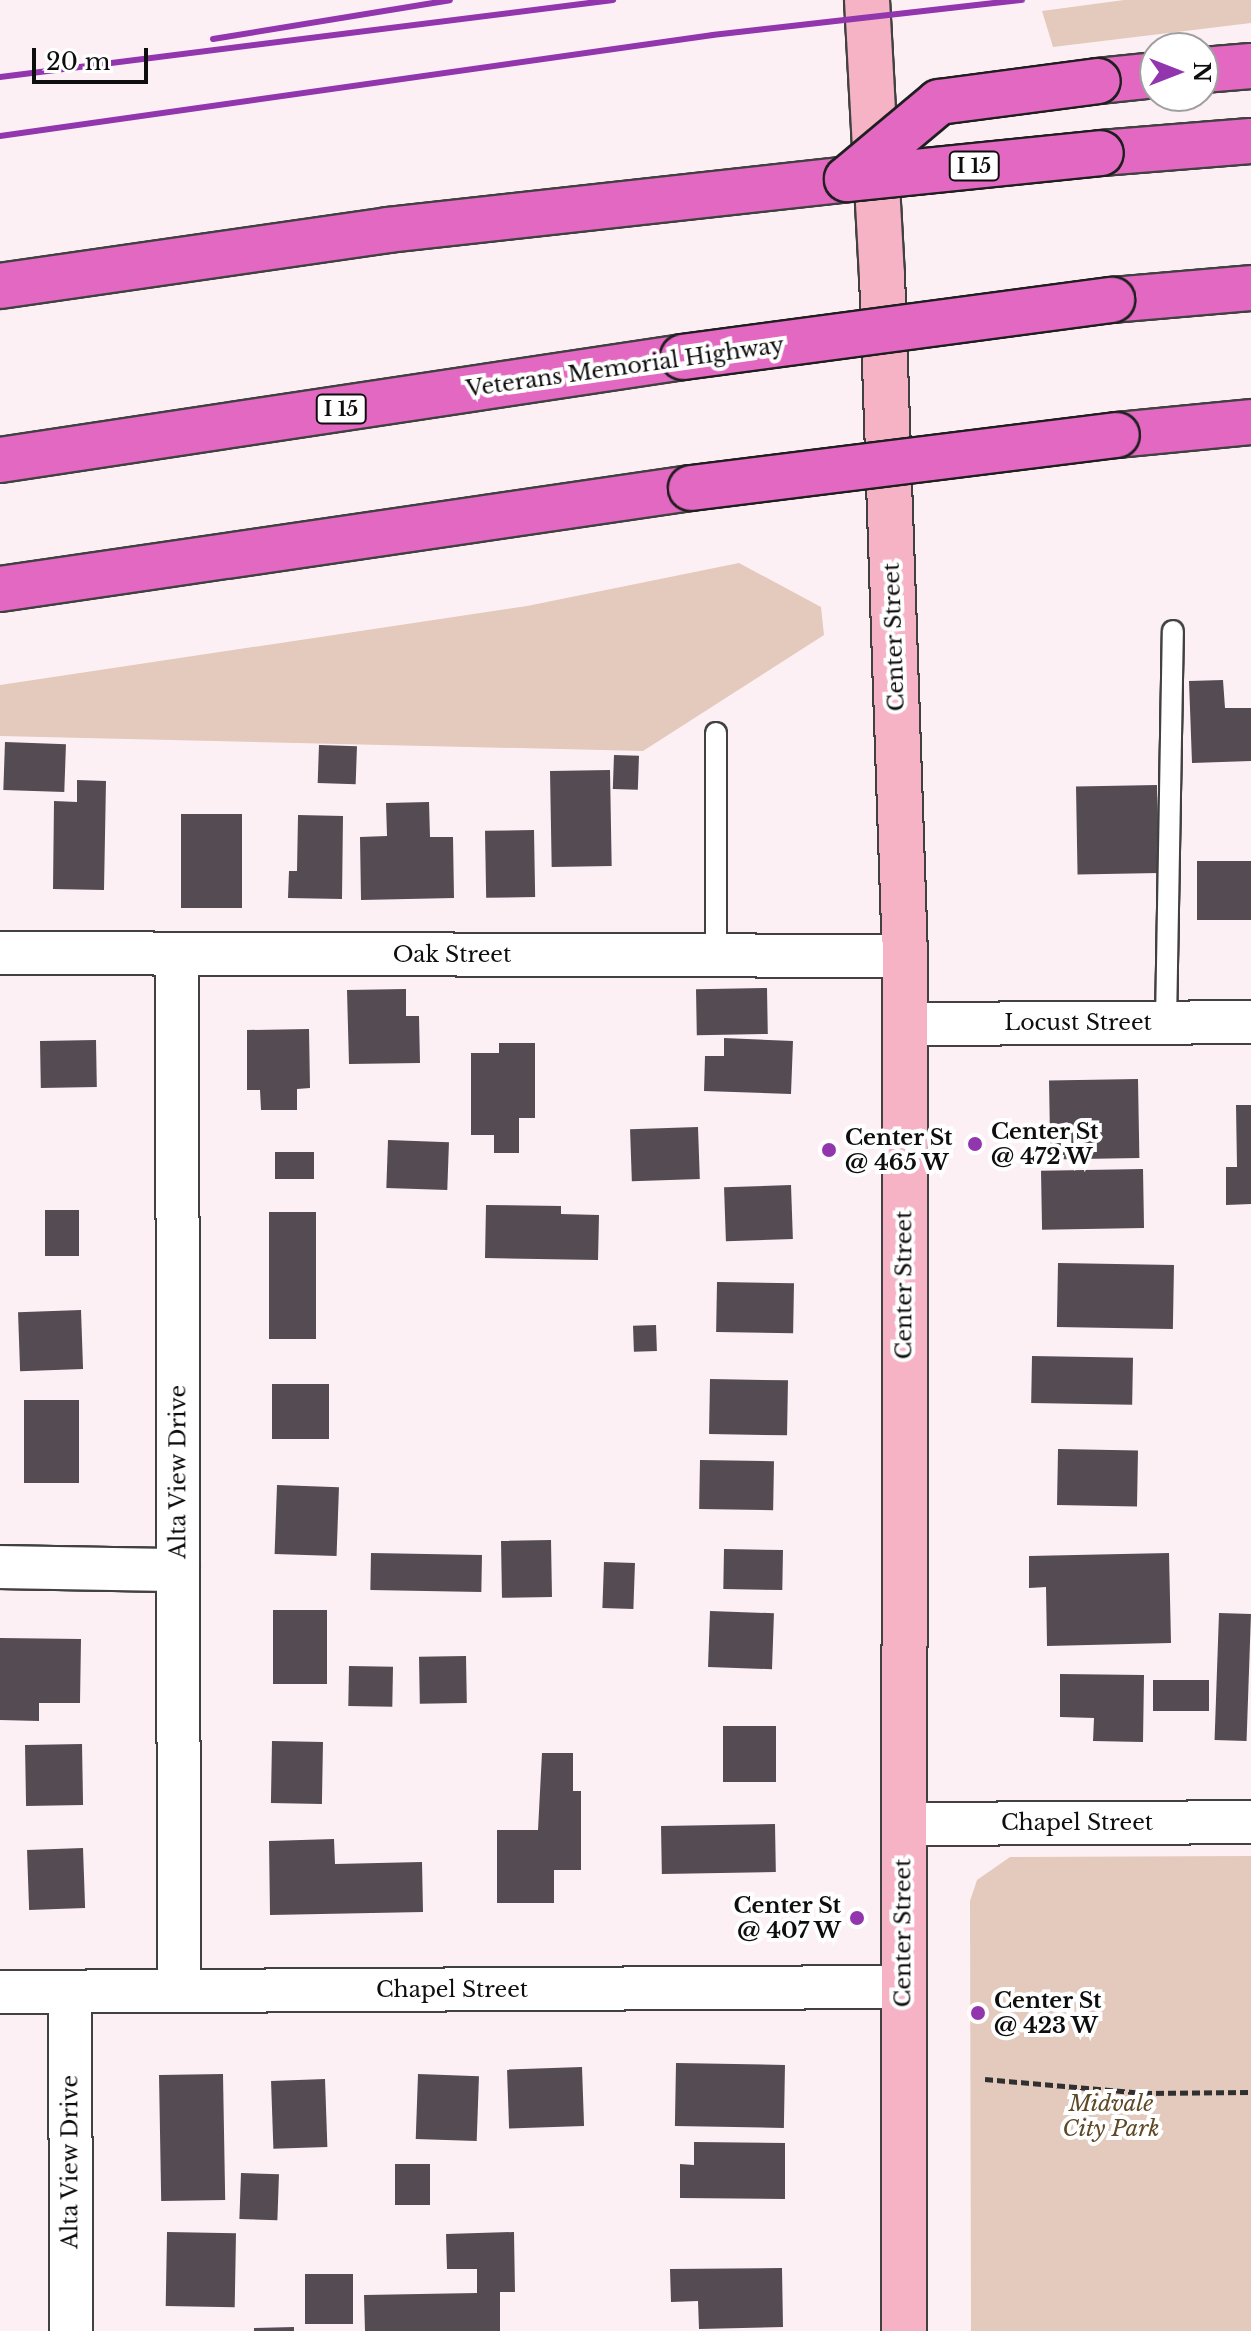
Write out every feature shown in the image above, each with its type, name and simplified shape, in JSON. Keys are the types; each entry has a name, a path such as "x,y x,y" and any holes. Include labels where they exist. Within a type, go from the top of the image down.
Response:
{"highway":[{"path":"1219,69 1251,66"},
{"path":"847,179 939,102 1139,77"},
{"name":"I 15","path":"0,286 388,230 847,179 1251,141"},
{"name":"Veterans Memorial Highway","path":"0,460 683,357 1112,300 1251,288"},
{"path":"0,589 691,488 1117,435 1251,422"}],"main road":[{"name":"Center Street","path":"867,0 882,274 905,956 904,2331"}],"street":[{"name":"Oak Street","path":"0,953 905,956"},
{"name":"Alta View Drive","path":"177,954 179,1991"},
{"name":"Locust Street","path":"905,1024 1251,1022"},
{"path":"0,1567 178,1570"},
{"name":"Chapel Street","path":"903,1824 1251,1822"},
{"name":"Chapel Street","path":"0,1992 903,1987"},
{"name":"Alta View Drive","path":"70,1992 71,2331"}],"lane":[{"path":"1166,1023 1173,631"},
{"path":"716,733 716,956"}],"path":[{"path":"985,2079 1144,2093 1251,2092"}],"green space":[{"path":"1124,0 1251,0 1251,23 1177,32 1139,32 1139,37 1053,47 1042,11"},
{"path":"739,563 821,607 824,635 643,751 0,736 0,685 527,606"},
{"name":"Midvale City Park","path":"1251,1856 1251,2331 971,2331 970,1901 977,1880 1010,1857"}],"building":[{"path":"1223,680 1225,708 1251,708 1251,761 1192,763 1189,681"},
{"path":"5,742 66,744 64,792 3,790"},
{"path":"319,745 357,746 356,784 318,783"},
{"path":"614,755 639,756 638,790 613,789"},
{"path":"610,770 612,866 552,867 550,771"},
{"path":"77,780 106,781 104,890 53,889 54,801 77,802"},
{"path":"1157,785 1159,873 1078,874 1076,786"},
{"path":"429,802 430,837 453,837 454,898 361,900 360,837 387,836 386,803"},
{"path":"181,814 242,814 242,908 181,908"},
{"path":"298,815 343,816 342,899 288,898 289,871 297,871"},
{"path":"534,830 535,897 486,898 485,831"},
{"path":"1197,861 1251,861 1251,920 1197,920"},
{"path":"767,988 768,1034 697,1035 696,989"},
{"path":"406,989 406,1016 419,1016 420,1063 349,1064 347,990"},
{"path":"309,1029 310,1088 297,1089 297,1110 261,1110 260,1090 247,1090 247,1030"},
{"path":"724,1038 793,1041 791,1094 704,1091 705,1056 724,1056"},
{"path":"96,1040 97,1087 41,1088 40,1041"},
{"path":"499,1043 535,1043 535,1118 519,1118 519,1153 494,1153 494,1135 471,1135 471,1053 499,1053"},
{"path":"1138,1079 1139,1158 1050,1160 1049,1081"},
{"path":"1236,1105 1251,1105 1251,1204 1226,1205 1226,1167 1237,1167"},
{"path":"698,1127 700,1179 632,1181 630,1129"},
{"path":"388,1140 449,1142 447,1190 386,1188"},
{"path":"275,1152 314,1152 314,1179 275,1179"},
{"path":"1143,1169 1144,1228 1042,1230 1041,1171"},
{"path":"791,1185 793,1239 726,1241 724,1187"},
{"path":"486,1205 561,1206 561,1214 599,1215 598,1260 485,1258"},
{"path":"45,1210 79,1210 79,1256 45,1256"},
{"path":"269,1212 316,1212 316,1339 269,1339"},
{"path":"1058,1263 1174,1265 1173,1329 1057,1327"},
{"path":"717,1282 794,1283 793,1333 716,1332"},
{"path":"81,1310 83,1369 20,1371 18,1312"},
{"path":"656,1325 657,1351 634,1352 633,1326"},
{"path":"1032,1356 1133,1358 1132,1405 1031,1403"},
{"path":"710,1379 788,1380 787,1435 709,1434"},
{"path":"272,1384 329,1384 329,1439 272,1439"},
{"path":"24,1400 79,1400 79,1483 24,1483"},
{"path":"1058,1449 1138,1450 1137,1506 1057,1505"},
{"path":"700,1460 774,1461 773,1510 699,1509"},
{"path":"277,1485 339,1487 337,1556 275,1554"},
{"path":"551,1540 552,1597 502,1598 501,1541"},
{"path":"724,1549 783,1550 782,1590 723,1589"},
{"path":"371,1553 482,1555 481,1592 370,1590"},
{"path":"1169,1553 1171,1643 1047,1646 1046,1587 1029,1588 1029,1556"},
{"path":"604,1562 635,1563 633,1609 602,1608"},
{"path":"273,1610 327,1610 327,1684 273,1684"},
{"path":"710,1611 774,1613 772,1669 708,1667"},
{"path":"1219,1613 1251,1614 1247,1741 1215,1740"},
{"path":"0,1638 81,1639 80,1703 39,1703 39,1721 0,1720"},
{"path":"466,1656 467,1703 420,1704 419,1657"},
{"path":"349,1666 393,1667 392,1707 348,1706"},
{"path":"1060,1674 1144,1675 1143,1742 1093,1741 1094,1718 1060,1717"},
{"path":"1153,1680 1209,1680 1209,1711 1153,1711"},
{"path":"723,1726 776,1726 776,1782 723,1782"},
{"path":"272,1741 323,1742 322,1804 271,1803"},
{"path":"82,1744 83,1805 26,1806 25,1745"},
{"path":"542,1753 573,1753 573,1791 581,1791 581,1870 554,1870 554,1903 497,1903 497,1830 538,1830"},
{"path":"775,1824 776,1872 662,1874 661,1826"},
{"path":"334,1839 335,1864 422,1862 423,1912 270,1915 269,1841"},
{"path":"83,1848 85,1908 29,1910 27,1850"},
{"path":"676,2063 785,2065 784,2128 675,2126"},
{"path":"582,2067 584,2126 509,2129 507,2070"},
{"path":"223,2074 225,2200 161,2201 159,2075"},
{"path":"418,2074 479,2076 477,2141 416,2139"},
{"path":"325,2079 327,2147 273,2149 271,2081"},
{"path":"694,2142 785,2143 785,2199 680,2198 680,2164 694,2165"},
{"path":"395,2164 430,2164 430,2205 395,2205"},
{"path":"241,2173 279,2174 277,2220 239,2219"},
{"path":"167,2232 236,2233 235,2307 166,2306"},
{"path":"514,2232 515,2292 500,2292 500,2331 365,2331 364,2295 477,2293 477,2269 447,2269 446,2234"},
{"path":"782,2268 783,2327 699,2329 698,2301 671,2302 670,2269"},
{"path":"305,2274 353,2274 353,2324 305,2324"},
{"path":"294,2327 294,2331 254,2331 254,2328"}],"railway":[{"path":"213,39 450,0"},
{"path":"0,77 613,0"},
{"path":"0,136 713,35 1022,0"}],"place":[{"name":"Center St @ 472 W","path":"975,1144"},
{"name":"Center St @ 465 W","path":"829,1150"},
{"name":"Center St @ 407 W","path":"857,1918"},
{"name":"Center St @ 423 W","path":"978,2013"}]}
